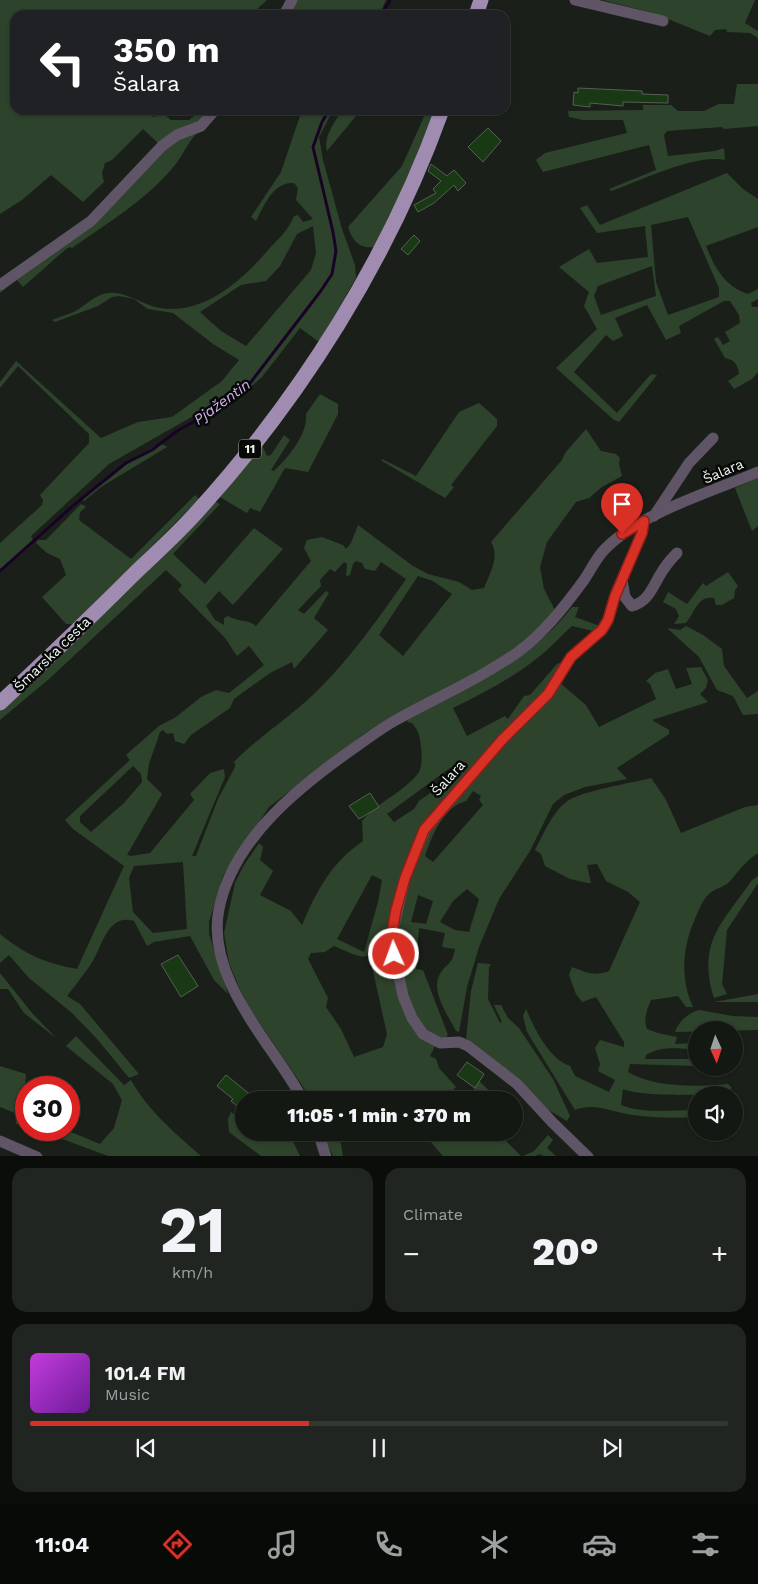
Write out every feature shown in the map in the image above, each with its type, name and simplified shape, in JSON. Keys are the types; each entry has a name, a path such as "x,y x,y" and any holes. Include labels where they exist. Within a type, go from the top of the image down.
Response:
{"main road":[{"name":"Šmarska cesta","path":"0,703 103,605 212,496 302,380 355,296 395,222 440,115"}],"street":[{"path":"575,0 663,21"},
{"path":"0,285 91,221 162,146 177,135 201,126 211,115"},
{"path":"649,518 689,463 713,438"},
{"name":"Šalara","path":"298,1091 235,994 223,965 216,934 219,909 227,882 268,819 320,772 394,721 484,674 519,651 544,629 585,579 603,550 622,534 649,518 758,472"},
{"name":"Šalara","path":"588,1156 552,1122 518,1084 468,1046 459,1042 440,1042 423,1034 412,1018 403,996 391,938 405,878 424,830 502,740 548,694 571,657 602,630 608,620 622,580 649,518"},
{"path":"622,580 625,598 632,606 639,604 650,594 660,574 677,553"},
{"path":"0,1141 37,1156"},
{"path":"321,1141 326,1156"}],"green space":[{"path":"0,0 267,0 256,10 10,10 10,115 148,115 154,117 164,115 171,120 189,120 196,115 208,115 201,123 160,145 143,129 112,160 105,163 102,173 104,182 83,202 51,175 22,200 0,214"},
{"path":"296,0 386,0 381,10 291,10"},
{"path":"602,0 755,0 745,23 758,31 758,38 750,33 727,32 726,29 715,30 710,36 653,13"},
{"path":"737,84 758,84 758,126 667,131 664,135 668,156 715,151 724,148 725,160 699,160 684,164 611,191 609,189 656,170 649,145 543,172 536,160 545,153 627,133 623,120 583,120 569,117 568,111 643,110 643,105 671,105 678,111 704,111 719,104 734,104"},
{"path":"300,115 330,115 319,137 323,160 342,229 355,265 356,278 319,342 300,328 262,377 229,406 227,402 245,386 240,384 202,411 109,464 31,536 33,540 0,570 0,543 42,505 43,500 40,495 89,443 89,434 18,366 0,388 0,382 16,361 101,438 138,422 172,417 222,381 239,360 213,344 173,313 148,309 134,299 119,296 112,297 98,306 55,322 52,320 74,312 99,295 110,293 125,295 160,308 176,309 207,301 235,283 247,272 286,230 294,216 298,215 303,222 313,219 296,200 298,188 294,183 287,183 275,190 266,201 256,221 251,217 281,172","holes":["313,226 316,253 311,270 246,346 221,331 200,312 241,285 266,281 280,266 297,234"]},
{"path":"339,115 357,115 327,151 328,135"},
{"path":"425,115 433,115 407,180 374,247 360,245 354,239 348,227 402,166"},
{"path":"203,128 194,136 175,165 153,189 113,220 72,248 66,249 23,287 17,280 0,293 0,288 63,244 163,147"},
{"path":"727,173 743,189 758,199 758,227 706,246 721,275 733,286 748,294 758,289 758,299 751,303 752,307 758,307 758,372 752,379 734,389 728,381 739,374 738,368 734,362 725,358 714,339 718,337 723,345 730,341 725,332 740,323 739,315 730,301 724,301 679,326 681,333 666,340 647,305 615,318 623,336 613,341 606,335 574,372 617,413 651,374 657,375 619,422 614,420 556,368 597,329 584,306 589,292 559,267 589,249 597,263 648,257 645,226 597,233 580,208 587,205 600,225","holes":["688,217 719,288 719,297 668,315 656,282 651,225","652,266 656,296 601,315 594,296 598,286"]},
{"path":"320,394 338,404 338,414 308,472 285,468 260,512 250,508 247,513 218,496 262,445 267,456 271,455 284,435 290,440 271,470 274,471 279,466 296,445 304,430 306,414"},
{"path":"479,403 497,419 497,426 451,485 454,487 445,498 382,461 382,459 416,476 459,412"},
{"path":"586,429 601,451 616,454 620,458 619,464 622,476 602,487 589,498 576,502 547,542 540,567 544,589 556,612 520,644 481,671 387,719 364,734 269,807 223,876 209,922 209,934 228,994 214,980 190,936 154,942 147,946 134,921 125,920 117,922 106,934 91,964 67,996 80,1004 139,1074 129,1078 98,1040 72,1013 29,978 9,955 0,963 0,934 27,953 55,964 77,969 124,866 73,829 65,820 130,760 126,755 159,726 176,717 201,697 216,690 229,693 264,665 249,646 237,656 225,638 178,590 182,585 166,570 49,679 0,720 0,711 122,596 214,501 220,504 173,554 205,584 254,528 283,549 233,605 219,591 206,606 215,620 224,625 224,618 228,616 250,622 256,626 311,561 304,548 307,540 322,537 343,545 346,549 351,543 358,525 413,566 428,574 459,582 472,590 484,588 491,571 495,553 491,542 562,460 565,453","holes":["356,561 362,563 365,569 375,571 381,562 406,579 363,638 328,680 233,763 235,763 235,767 218,799 196,856 192,856 225,777 224,769 210,773 190,794 194,800 150,853 127,855 162,794 147,779 149,764 160,732 163,730 167,734 173,733 175,741 184,744 191,735 230,708 234,699 270,673 292,662 294,669 328,630 314,618 329,593 326,591 304,614 298,610 321,586 320,580 330,569 335,572 344,562 347,564 346,576 350,575 353,564","418,576 433,581 452,594 403,656 379,635","133,766 141,774 142,782 124,803 91,832 80,822 80,816","183,862 187,929 153,933 133,912 129,878 134,866"]},
{"path":"160,443 167,447 101,487 84,501 82,500 81,498 113,472"},
{"path":"758,478 758,526 752,531 735,488"},
{"path":"195,495 199,499 74,624 66,624 42,597 66,575 60,559 47,553 36,543 38,540 46,540 81,504 86,507 80,512 79,520 131,559"},
{"path":"728,572 738,586 735,590 734,598 722,605 716,605 714,598 704,599 697,605 686,623 674,624 679,616 676,609 663,602 668,592 687,604 703,583 706,586"},
{"path":"572,607 579,607 575,617 600,626 593,631 572,626 546,651 524,668 490,689 453,708 467,736 505,716 508,719 524,696 530,695 557,664 562,662 541,694 433,813 388,933 381,943 375,950 365,956 353,954 334,946 325,952 311,953 308,959 328,998 326,1007 341,1029 354,1057 383,1047 387,1034 371,962 382,951 388,951 398,996 435,1046 430,1056 436,1059 439,1068 456,1087 452,1091 306,1091 250,1009 229,963 224,933 235,883 244,865 259,843 263,847 260,860 273,871 260,895 291,911 302,925 313,900 326,878 342,858 363,841 362,821 410,782 420,770 422,756 420,737 412,723 407,722 408,718 454,696 497,672 537,643","holes":["450,768 455,775 419,801 414,809 394,822 387,814","372,875 382,880 378,902 364,952 337,939"]},
{"path":"686,626 703,635 722,649 724,666 747,698 758,691 758,714 743,715 733,696 717,690 699,657 667,628 680,630"},
{"path":"701,667 708,680 706,688 700,694 708,702 652,720 669,730 669,734 617,768 627,779 585,787 564,795 553,804 530,851 499,899 479,947 467,987 459,1032 456,1031 445,1012 437,989 439,976 452,959 455,949 442,947 445,933 419,928 416,969 423,970 448,1035 445,1038 436,1037 425,1031 408,1004 395,934 398,912 431,825 560,683 586,705 599,727 656,699 650,684 646,681 655,673 668,669 676,689 692,684 686,668","holes":["473,791 481,796 479,800 483,805 433,862 425,856 440,823 451,809 466,801","467,889 479,899 469,932 455,930 440,922 453,901","418,895 433,901 426,924 411,922"]},
{"path":"651,778 665,798 681,833 745,807 758,805 758,853 729,882 707,896 692,925 686,948 684,972 693,1007 686,1007 678,996 651,1000 646,1014 645,1022 647,1029 677,1037 675,1044 688,1043 688,1049 658,1050 646,1055 645,1059 688,1059 688,1066 630,1064 628,1072 664,1084 690,1086 688,1086 688,1095 644,1093 623,1089 621,1105 648,1111 688,1110 688,1117 641,1116 590,1107 575,1110 527,1032 523,1016 526,1009 543,1042 555,1057 570,1066 575,1076 609,1092 615,1080 598,1071 600,1064 595,1048 600,1040 624,1047 624,1042 596,997 582,1002 576,994 569,975 572,967 595,974 609,971 640,902 628,892 606,881 597,864 587,865 591,883 570,879 545,866 541,854 535,850 552,818 566,802 594,791"},
{"path":"758,876 758,883 727,930 722,984 727,994 714,998 709,962 715,934 752,880"},
{"path":"478,963 491,964 489,967 488,999 500,1023 502,1022 494,1005 501,1005 508,1018 519,1028 553,1079 570,1116 567,1121 540,1105 507,1073 466,1039 471,991"},
{"path":"0,973 32,1013 56,1038 24,1013 8,989 0,989"},
{"path":"758,994 758,1002 714,1002"},
{"path":"699,1010 733,1016 758,1017 758,1030 743,1030 743,1021 688,1021 688,1032 675,1032 684,1018"},
{"path":"76,1036 124,1085 131,1080 154,1112 201,1156 108,1156 68,1141 80,1141 80,1136 100,1144 114,1128 122,1100 113,1084 66,1046"},
{"path":"0,1066 26,1074 26,1076 15,1076 15,1113 0,1107"},
{"path":"477,1079 490,1091 475,1091 473,1086"},
{"path":"728,1084 730,1086 703,1086"},
{"path":"231,1112 235,1115 235,1136 229,1132 228,1119"},
{"path":"548,1135 553,1140 547,1148 556,1156 540,1154 523,1156 534,1151"},
{"path":"241,1141 293,1141 300,1156 261,1156"},
{"path":"326,1141 340,1141 343,1156 333,1156"},
{"path":"430,1141 506,1141 521,1156 443,1156"}],"building":[{"path":"578,88 642,91 642,94 668,95 668,103 623,102 623,106 590,103 590,107 573,105 574,92 578,93"},
{"path":"488,128 501,141 483,162 468,147"},
{"path":"431,164 447,176 454,170 466,183 458,191 454,185 434,203 418,212 414,205 436,193 433,189 441,181 428,171"},
{"path":"414,235 420,241 408,255 401,249"},
{"path":"370,793 379,807 359,819 349,806"},
{"path":"178,955 198,986 181,997 161,964"},
{"path":"467,1062 484,1074 475,1088 457,1075"},
{"path":"226,1075 246,1091 235,1091 235,1104 231,1101 233,1099 217,1086"}],"waterway":[{"name":"Pjažentin","path":"384,10 390,0"},
{"name":"Pjažentin","path":"0,571 75,504 126,463 152,450 177,431 211,412 251,382 320,292 332,274 336,251 313,147 326,115"}],"route":[{"path":"394,954 391,938 396,910 405,878 424,830 502,740 548,694 571,657 602,630 608,620 615,596 642,533 644,521 622,534"}]}
